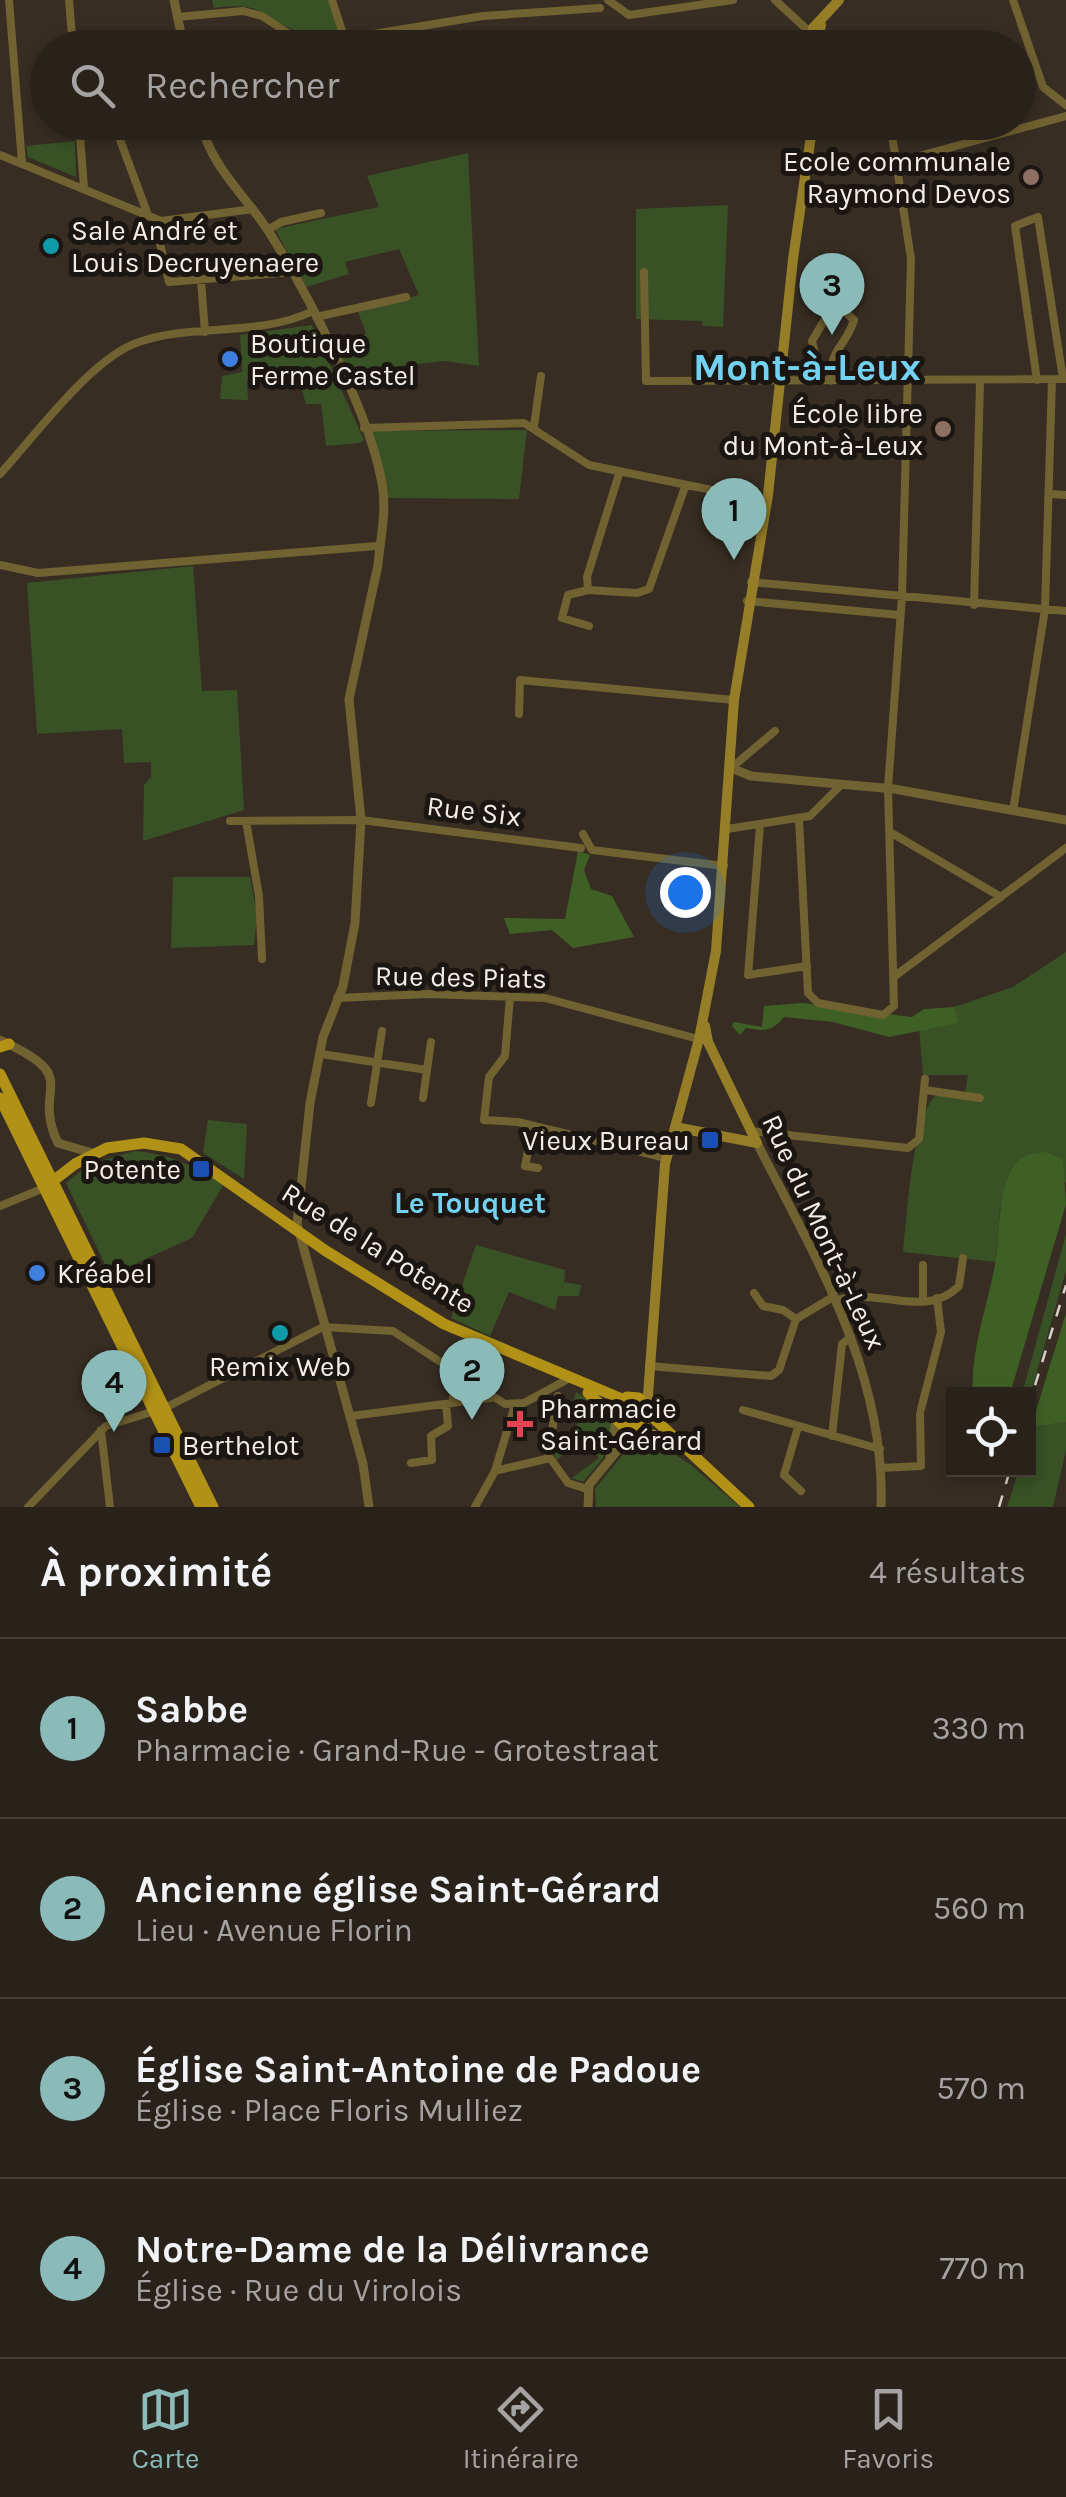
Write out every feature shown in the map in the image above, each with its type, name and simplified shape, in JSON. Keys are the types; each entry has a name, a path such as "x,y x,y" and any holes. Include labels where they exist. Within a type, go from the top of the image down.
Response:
{"main road":[{"path":"819,30 839,0"},
{"path":"636,1428 647,1410 666,1158 704,1040 724,866 734,700 766,501 793,259 811,140"},
{"name":"Rue du Mont-à-Leux","path":"704,1040 757,1143"},
{"path":"0,1074 159,1410 213,1507"},
{"path":"0,1098 92,1261 201,1507"},
{"path":"675,1127 757,1143"},
{"name":"Rue de la Potente","path":"50,1184 94,1153 122,1144 164,1144 192,1154 317,1244 444,1324 568,1380 626,1398"},
{"name":"Rue de la Potente","path":"50,1184 93,1159 134,1148 179,1155 220,1176"},
{"path":"305,1256 317,1244"},
{"path":"648,1362 636,1393 615,1408 616,1420 623,1428 636,1428 684,1450"},
{"name":"Rue de la Potente","path":"568,1380 616,1420"},
{"path":"626,1398 641,1400 684,1450 749,1507"}],"street":[{"path":"9,0 22,164"},
{"path":"69,0 72,30"},
{"path":"174,0 179,30"},
{"path":"332,0 342,30"},
{"path":"608,0 629,15 733,0"},
{"path":"775,0 806,30"},
{"path":"1013,0 1023,30"},
{"path":"402,30 482,16 600,8"},
{"path":"177,17 243,11 262,16 282,30"},
{"path":"1036,66 1043,86 1066,105"},
{"path":"1036,124 1066,116"},
{"path":"80,140 84,188"},
{"path":"120,140 150,217 169,282 293,272"},
{"path":"207,140 213,158 268,230 314,314 364,428 383,493 384,526 377,546 378,565 350,698 362,820 355,923 308,1120 298,1230 351,1416 369,1507"},
{"path":"799,819 808,993 818,1003 883,1015 894,1006 888,788 902,596 911,259 893,140"},
{"path":"897,162 978,140"},
{"path":"0,155 166,221 254,209"},
{"path":"268,230 316,214 308,202"},
{"path":"644,272 646,381 782,382 831,377 980,383 1064,379 1038,218 1015,226 1037,380"},
{"path":"201,280 205,332"},
{"path":"0,474 114,354 140,341 285,322 406,297"},
{"path":"844,310 854,320 853,326 831,359 831,377 818,366 812,341 828,314 844,310"},
{"path":"814,347 831,359"},
{"path":"534,426 541,376"},
{"path":"1013,811 1045,609 1052,380"},
{"path":"974,604 980,383"},
{"path":"364,428 487,422 534,426 589,464 619,474 766,501"},
{"path":"588,590 588,578 619,474"},
{"path":"589,626 566,620 562,611 574,590 637,594 650,589 684,487"},
{"path":"1049,494 1066,495"},
{"path":"0,565 38,572 377,546"},
{"path":"751,582 1066,611"},
{"path":"747,601 900,615"},
{"path":"520,714 520,680 734,700"},
{"path":"774,731 731,768 751,776 888,788 1066,820"},
{"path":"727,829 810,816 840,786"},
{"name":"Rue Six","path":"230,821 362,820 581,848"},
{"path":"246,821 259,896 262,958"},
{"path":"760,825 748,975 807,966"},
{"path":"890,832 1001,897"},
{"path":"583,834 592,850 724,866"},
{"path":"895,976 1066,848"},
{"name":"Rue des Piats","path":"337,998 414,994 544,998 704,1040"},
{"path":"510,996 504,1056 488,1078 484,1120 533,1126 666,1158"},
{"path":"371,1104 382,1031"},
{"path":"423,1098 432,1042"},
{"name":"Rue de la Potente","path":"3,1043 36,1056 47,1067 54,1133 65,1149 94,1153"},
{"path":"321,1054 427,1070"},
{"path":"751,1131 908,1148 919,1138 925,1078"},
{"path":"925,1090 980,1098"},
{"path":"533,1126 524,1166 538,1168"},
{"name":"Rue du Mont-à-Leux","path":"757,1143 834,1299 871,1393 882,1468 880,1507"},
{"path":"0,1206 50,1184"},
{"path":"648,1362 771,1376 779,1370 796,1319 834,1299 864,1294 904,1303 937,1298 957,1289 964,1258"},
{"path":"923,1265 923,1301"},
{"path":"754,1292 763,1306 782,1310 796,1319"},
{"path":"882,1468 921,1466 921,1411 941,1332 937,1298"},
{"path":"31,1506 101,1430 159,1410 327,1327 394,1332 491,1398"},
{"path":"832,1436 842,1344 851,1337"},
{"path":"411,1463 432,1460 430,1438 448,1426 457,1374"},
{"path":"351,1416 491,1398 515,1404 568,1380"},
{"path":"558,1396 548,1438 550,1458 568,1482 587,1489"},
{"path":"475,1507 496,1471 515,1404"},
{"path":"743,1410 880,1449"},
{"path":"606,1462 616,1420"},
{"path":"798,1427 784,1474 801,1491"},
{"path":"588,1507 587,1489 636,1428"},
{"path":"101,1430 110,1507"},
{"path":"496,1471 550,1458"}],"green space":[{"path":"212,0 328,0 338,30 295,30 246,7 214,8"},
{"path":"75,141 76,177 28,157 26,146"},
{"path":"468,153 479,366 445,361 345,372 334,347 366,334 358,312 419,295 399,249 345,262 349,274 306,287 275,229 379,207 367,176"},
{"path":"728,205 723,327 703,326 702,321 636,319 636,209"},
{"path":"312,325 364,440 359,443 326,446 321,404 306,404 297,373 247,381 248,400 220,399 222,376 242,372 240,335"},
{"path":"527,430 519,499 385,498 367,431"},
{"path":"193,566 202,691 237,690 244,810 143,841 144,785 151,777 151,762 124,763 122,729 37,734 27,583"},
{"path":"578,851 590,855 584,870 591,889 612,896 634,937 573,948 552,930 510,934 504,918 565,919"},
{"path":"173,877 250,877 257,915 254,945 171,948"},
{"path":"1066,952 1066,1182 1000,1208 996,1262 903,1252 912,1167 922,1121 938,1094 965,1093 968,1075 923,1075 919,1028 958,1023 954,1007 1013,987"},
{"path":"803,1003 912,1017 924,1009 954,1007 959,1023 889,1037 833,1022 784,1017 771,1028 746,1028 740,1035 732,1026 734,1022 762,1027 764,1006"},
{"path":"208,1120 247,1124 244,1179 203,1153"},
{"path":"135,1151 181,1162 224,1184 192,1238 110,1275 66,1183 89,1164"},
{"path":"1046,1152 1063,1160 1066,1204 1012,1387 973,1387 1004,1190 1013,1167 1032,1154"},
{"path":"1066,1234 1066,1271 1032,1387 1024,1387"},
{"path":"476,1245 565,1270 564,1282 581,1285 579,1296 558,1296 555,1310 509,1292 490,1336 451,1318"},
{"path":"1066,1313 1066,1422 1036,1426 1036,1411"},
{"path":"576,1392 606,1412 612,1427 603,1458 583,1482 572,1478 599,1458 586,1440 556,1460 553,1443 565,1446 573,1440 583,1403 574,1400"},
{"path":"1066,1422 1066,1450 1053,1507 1007,1507 1017,1477 1036,1477 1036,1426"},
{"path":"640,1433 690,1464 740,1507 596,1507 595,1489"}],"railway":[{"path":"1034,1387 1066,1285"},
{"path":"999,1507 1008,1477"}],"place":[{"name":"Ecole communale Raymond Devos","path":"1031,177"},
{"name":"Sale André et Louis Decruyenaere","path":"51,246"},
{"name":"Église Saint-Antoine de Padoue","path":"832,335"},
{"name":"Boutique Ferme Castel","path":"230,359"},
{"name":"École libre du Mont-à-Leux","path":"943,429"},
{"name":"Sabbe","path":"734,560"},
{"name":"Vieux Bureau","path":"710,1140"},
{"name":"Potente","path":"201,1169"},
{"name":"Kréabel","path":"37,1273"},
{"name":"Remix Web","path":"280,1333"},
{"name":"Ancienne église Saint-Gérard","path":"472,1420"},
{"name":"Pharmacie Saint-Gérard","path":"520,1424"},
{"name":"Notre-Dame de la Délivrance","path":"114,1432"},
{"name":"Berthelot","path":"162,1445"}],"district":[{"name":"Mont-à-Leux","path":"807,367"},
{"name":"Le Touquet","path":"470,1203"}]}
